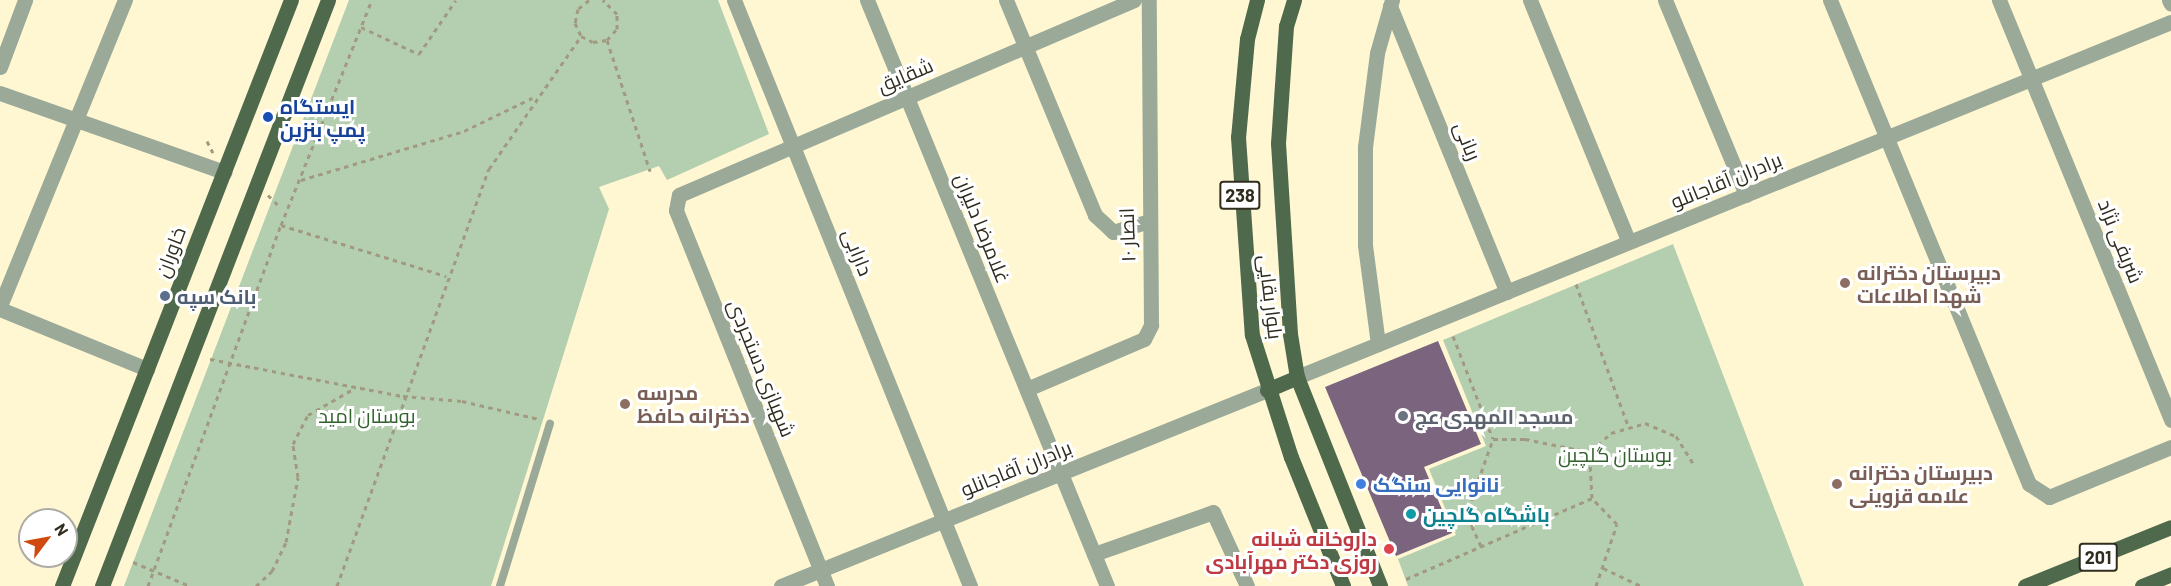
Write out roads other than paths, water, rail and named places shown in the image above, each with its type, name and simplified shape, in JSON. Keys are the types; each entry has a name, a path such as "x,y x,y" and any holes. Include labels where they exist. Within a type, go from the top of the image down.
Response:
{"main road":[{"name":"خاوران","path":"62,586 291,0"},
{"path":"102,586 328,0"},
{"name":"بلوار بقایی","path":"1257,0 1247,39 1238,137 1240,214 1252,335 1267,390 1343,586"},
{"name":"بلوار بقایی","path":"1294,0 1286,26 1278,143 1281,236 1297,377 1380,586"},
{"path":"1267,390 1297,377"},
{"name":"201","path":"2025,586 2171,527"},
{"name":"201","path":"2142,586 2171,574"}],"street":[{"path":"0,67 24,0"},
{"path":"125,0 0,307 147,369"},
{"name":"دارابی","path":"734,0 970,586"},
{"name":"غلامرضا دلیران","path":"867,0 1107,586"},
{"path":"1006,0 1103,227 1113,232 1146,222"},
{"name":"شقایق","path":"692,187 1134,0"},
{"name":"انصار ۱۰","path":"1027,389 1144,339 1151,325 1146,222 1149,0"},
{"path":"1530,0 1629,242"},
{"path":"1665,0 1746,195"},
{"path":"1830,0 1884,139 2029,484 2049,497 2171,447"},
{"name":"شریفی نژاد","path":"1999,0 2171,420"},
{"path":"1378,344 1365,245 1365,147 1377,53 1391,3"},
{"name":"ربانی","path":"1391,3 1507,292"},
{"name":"برادران آقاجانلو","path":"1297,377 2171,22"},
{"path":"0,93 224,172"},
{"name":"شهبازی دستجردی","path":"692,187 679,195 676,210 827,586"},
{"name":"برادران آقاجانلو","path":"781,586 1267,390"},
{"path":"1094,554 1213,512 1247,586"}],"lane":[{"path":"501,586 550,423"}],"place":[{"name":"ایستگاه پمپ بنزین","path":"268,117"},
{"name":"دبیرستان دخترانه شهدا اطلاعات","path":"1845,283"},
{"name":"بانک سپه","path":"165,296"},
{"name":"مدرسه دخترانه حافظ","path":"625,404"},
{"name":"مسجد المهدی عج","path":"1403,416"},
{"name":"نانوایی سنگک","path":"1361,484"},
{"name":"دبیرستان دخترانه علامه قزوینی","path":"1837,484"},
{"name":"باشگاه گلچین","path":"1411,514"},
{"name":"داروخانه شبانه روزی دکتر مهرآبادی","path":"1389,549"}],"park label":[{"name":"بوستان امید","path":"367,415"},
{"name":"بوستان گلچین","path":"1615,454"}]}
